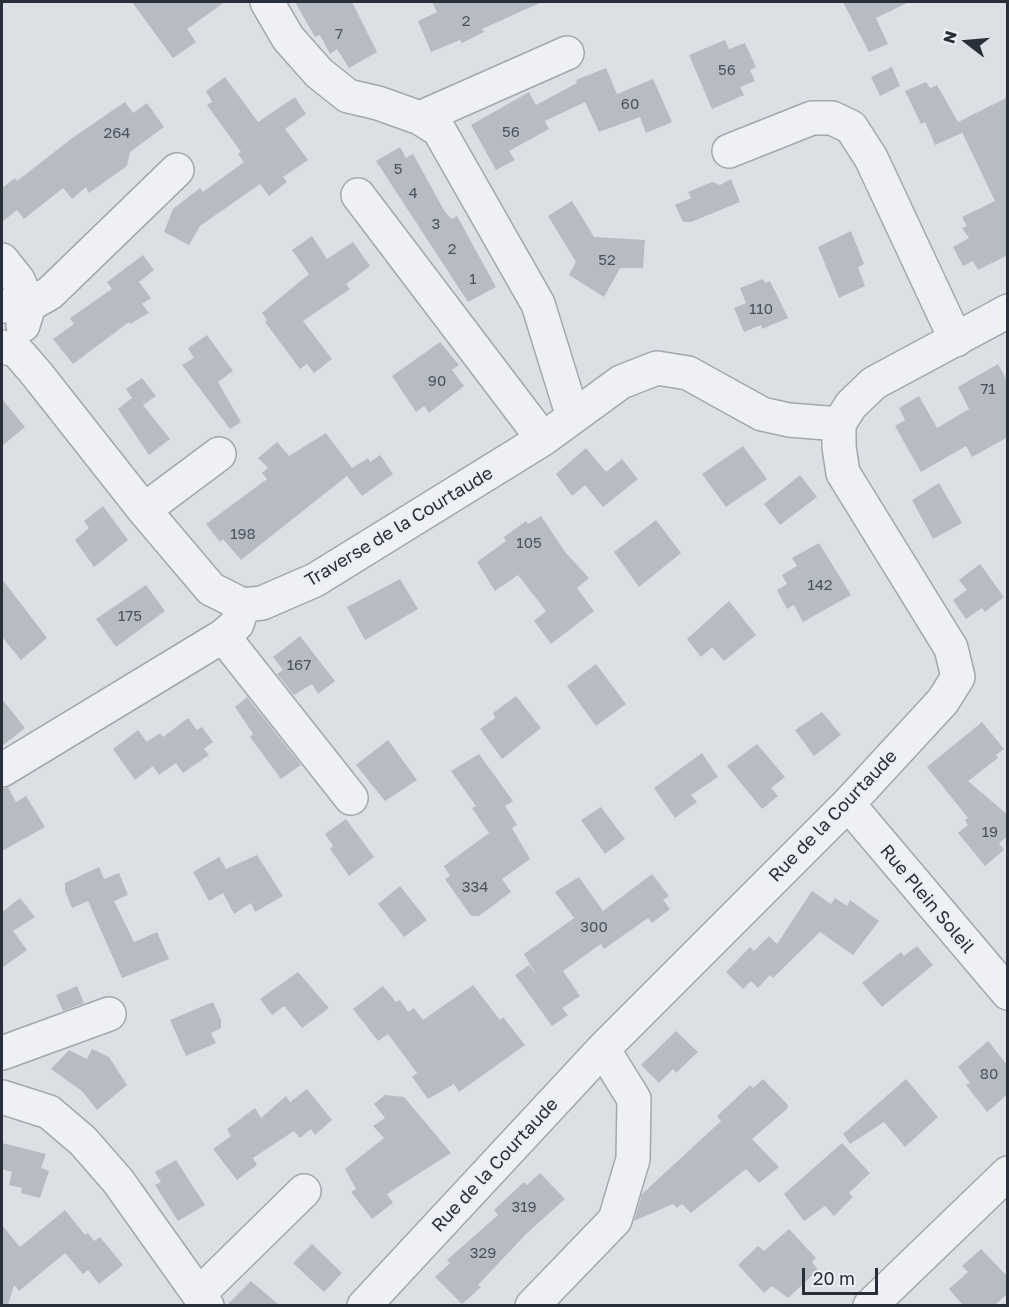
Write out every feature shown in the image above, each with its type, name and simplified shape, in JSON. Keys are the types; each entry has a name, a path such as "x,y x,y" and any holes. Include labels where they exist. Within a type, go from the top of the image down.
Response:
{"street":[{"path":"267,2 288,38 319,74 348,96 378,103 420,118 439,130 538,304 573,417"},
{"path":"420,118 567,54"},
{"path":"729,152 812,118 832,118 851,127 871,158 956,340"},
{"path":"15,305 50,293 177,170"},
{"path":"358,195 543,439"},
{"path":"2,260 18,280 9,348 74,417 144,510 212,589 243,605 237,624 223,636 2,770"},
{"path":"839,424 850,405 874,383 1008,311"},
{"name":"Traverse de la Courtaude","path":"243,605 262,603 315,580 543,439 621,382 657,368 688,373 762,414 789,420 839,424"},
{"name":"Rue de la Courtaude","path":"368,1304 603,1049 848,804 943,701 958,676 951,648 843,473 839,447 839,424"},
{"path":"144,510 219,454"},
{"path":"223,636 351,798"},
{"name":"Rue Plein Soleil","path":"848,804 1008,993"},
{"path":"2,1053 109,1014"},
{"path":"532,1305 615,1220 633,1159 634,1099 603,1049"},
{"path":"2,1097 49,1113 83,1141 118,1181 203,1300 304,1191"},
{"path":"870,1305 1008,1173"}],"building":[{"path":"132,2 225,2 187,29 196,42 173,58"},
{"path":"295,2 352,2 377,52 349,68 337,49 330,54 320,35 315,37"},
{"path":"432,2 542,2 482,29 484,32 462,43 460,40 431,52 418,21 437,12"},
{"path":"843,2 909,2 876,18 888,44 869,52"},
{"path":"725,40 729,49 745,43 756,67 750,70 755,81 740,87 744,95 712,109 689,55"},
{"path":"892,67 900,86 880,96 871,77"},
{"path":"606,68 617,94 653,79 672,122 646,133 640,117 599,132 585,102 545,121 549,129 509,151 515,160 496,170 471,125 529,92 536,105 577,83 576,80"},
{"path":"225,77 258,122 295,97 306,114 285,129 308,160 283,177 287,182 269,196 260,184 200,226 189,245 164,232 173,209 200,188 203,192 244,162 238,154 241,152 207,105 212,102 206,91"},
{"path":"926,82 930,88 937,85 958,122 1008,97 1008,255 978,270 973,261 963,266 953,247 969,238 962,228 967,226 962,217 995,201 961,130 962,133 935,145 925,122 921,124 905,91"},
{"path":"125,102 133,113 147,103 164,127 130,152 127,166 89,193 86,187 72,199 63,188 24,219 17,210 2,222 2,188 15,178 17,181 75,136"},
{"path":"400,147 406,158 413,154 445,212 452,219 457,216 496,287 468,302 376,161"},
{"path":"731,179 740,202 691,222 683,222 675,205 691,198 688,192 712,182 720,185"},
{"path":"572,201 594,237 645,240 643,268 620,268 604,297 569,275 576,262 548,216"},
{"path":"851,231 864,264 858,267 865,286 839,298 818,247"},
{"path":"312,236 327,259 353,242 370,266 346,284 350,289 303,321 332,359 314,373 307,364 300,369 265,322 267,320 262,313 309,274 292,250"},
{"path":"143,255 154,270 139,282 151,298 142,304 149,313 130,324 129,322 73,364 53,339 74,324 70,318 112,289 107,282"},
{"path":"763,279 765,283 770,281 788,318 762,329 761,325 744,332 734,308 746,303 740,288"},
{"path":"207,335 233,371 218,382 241,422 230,429 182,365 194,358 188,348"},
{"path":"440,342 459,365 452,370 464,386 429,413 424,406 416,412 392,376"},
{"path":"998,364 1008,383 1008,437 972,457 966,446 921,472 895,426 905,420 899,408 919,396 937,428 969,409 958,387"},
{"path":"142,378 156,396 143,405 170,439 149,455 118,409 132,398 126,389"},
{"path":"2,399 25,427 2,446"},
{"path":"326,433 352,468 368,458 370,462 380,455 393,474 362,496 347,476 241,560 223,539 220,542 206,524 267,479 262,473 268,468 258,458 277,442 289,456"},
{"path":"743,446 767,479 726,507 702,474"},
{"path":"586,448 606,472 622,459 638,479 603,507 585,485 572,496 556,474"},
{"path":"800,475 817,497 780,525 764,504"},
{"path":"939,483 962,523 933,539 912,500"},
{"path":"103,506 128,540 94,567 75,540 89,528 84,521"},
{"path":"541,516 565,552 589,578 577,588 594,611 551,644 534,621 546,611 518,575 495,591 477,562 506,541 504,537 526,521 528,524"},
{"path":"656,520 681,553 639,587 614,552"},
{"path":"819,543 851,595 803,622 794,605 787,609 777,590 787,584 782,575 797,566 792,558"},
{"path":"980,564 1004,597 985,612 982,608 966,619 953,600 967,590 959,580"},
{"path":"2,579 47,638 21,660 2,637"},
{"path":"400,579 418,609 365,640 347,607"},
{"path":"146,585 165,611 116,647 96,619"},
{"path":"729,601 756,635 724,661 712,647 701,657 687,639"},
{"path":"300,636 335,681 318,694 312,684 294,695 277,674 283,670 273,657"},
{"path":"596,664 626,704 596,726 567,686"},
{"path":"516,696 541,728 502,759 480,729 495,718 493,713"},
{"path":"247,697 301,765 281,779 250,737 253,734 235,707"},
{"path":"2,699 25,728 2,746"},
{"path":"822,712 841,735 814,756 795,730"},
{"path":"188,718 197,730 202,727 213,742 204,749 209,755 183,773 176,763 159,775 153,766 135,780 113,749 138,730 147,742 160,733 163,737"},
{"path":"982,722 1004,749 996,755 998,758 968,781 1008,815 1008,836 999,843 1004,850 985,866 958,833 968,825 965,820 968,818 927,767"},
{"path":"388,740 417,780 385,801 356,765"},
{"path":"757,744 785,777 771,788 778,796 762,809 727,766"},
{"path":"702,753 718,777 691,795 697,802 675,818 654,788"},
{"path":"479,754 513,801 505,806 517,825 512,828 530,859 502,879 511,892 479,916 471,916 445,879 450,876 444,866 489,833 472,808 476,806 451,771"},
{"path":"8,787 16,802 26,796 45,827 2,851 2,789"},
{"path":"601,807 625,839 605,854 581,820"},
{"path":"346,819 374,857 349,876 330,849 333,846 325,834"},
{"path":"257,855 283,896 255,912 251,903 234,914 223,893 209,901 193,872 219,857 226,869"},
{"path":"99,867 104,879 119,873 128,895 114,901 134,942 157,932 169,959 122,978 88,901 72,908 65,891 65,883"},
{"path":"652,874 669,896 663,900 670,909 652,923 648,918 604,949 601,944 563,971 580,996 562,1008 568,1015 552,1026 515,975 529,965 537,976 524,954 574,918 555,892 579,877 603,911"},
{"path":"400,886 427,920 404,937 378,904"},
{"path":"812,891 831,904 835,898 847,906 850,900 879,921 853,955 820,932 773,978 770,975 758,988 751,981 743,989 726,972 750,947 754,951 769,936 777,944"},
{"path":"20,898 35,917 13,931 27,950 2,968 2,912"},
{"path":"917,946 933,965 882,1007 862,983 901,952 904,956"},
{"path":"298,972 329,1008 302,1028 284,1006 272,1015 260,999"},
{"path":"473,985 500,1020 503,1017 525,1045 459,1092 454,1084 428,1099 412,1077 417,1073 388,1034 378,1041 353,1009 383,986 396,1002 400,1000 408,1012 414,1008 423,1020"},
{"path":"77,986 84,1003 63,1011 56,995"},
{"path":"213,1002 221,1020 221,1028 211,1033 216,1043 186,1056 170,1020"},
{"path":"676,1031 698,1052 676,1073 673,1069 659,1083 641,1065"},
{"path":"988,1041 1008,1066 1008,1094 987,1112 966,1085 970,1083 958,1067"},
{"path":"92,1049 109,1057 127,1085 97,1110 82,1091 51,1069 69,1050 87,1059"},
{"path":"763,1079 788,1105 787,1109 752,1139 779,1167 759,1183 746,1169 691,1213 682,1204 677,1208 673,1204 634,1221 642,1194 721,1121 717,1116 750,1085 753,1088"},
{"path":"906,1079 938,1117 905,1147 884,1122 850,1144 843,1134"},
{"path":"307,1089 332,1120 315,1135 311,1129 300,1138 294,1131 253,1158 257,1165 237,1180 213,1149 231,1136 227,1129 255,1108 261,1118 286,1096 290,1102"},
{"path":"385,1095 404,1097 451,1153 387,1194 393,1203 372,1219 351,1192 356,1189 345,1169 384,1138 373,1126 385,1118 374,1104"},
{"path":"2,1143 46,1154 41,1168 49,1171 40,1198 21,1193 22,1188 9,1185 12,1172 2,1169"},
{"path":"842,1143 870,1173 849,1193 853,1197 834,1216 825,1206 804,1221 784,1194"},
{"path":"176,1160 205,1205 178,1221 155,1185 161,1182 155,1172"},
{"path":"540,1173 565,1199 526,1234 478,1285 481,1287 462,1304 435,1277 450,1263 447,1260 498,1215 494,1210 524,1182 527,1185"},
{"path":"65,1210 85,1235 88,1233 94,1241 100,1237 123,1265 99,1284 88,1270 83,1274 65,1253 19,1291 14,1285 8,1305 2,1305 2,1225 20,1247"},
{"path":"789,1229 816,1258 812,1262 818,1270 788,1298 772,1286 764,1293 738,1265 758,1246 764,1251"},
{"path":"312,1244 342,1273 324,1292 293,1263"},
{"path":"981,1249 1008,1277 1008,1293 995,1305 963,1305 949,1289 968,1272 962,1266"},
{"path":"251,1281 279,1305 227,1305"}]}
